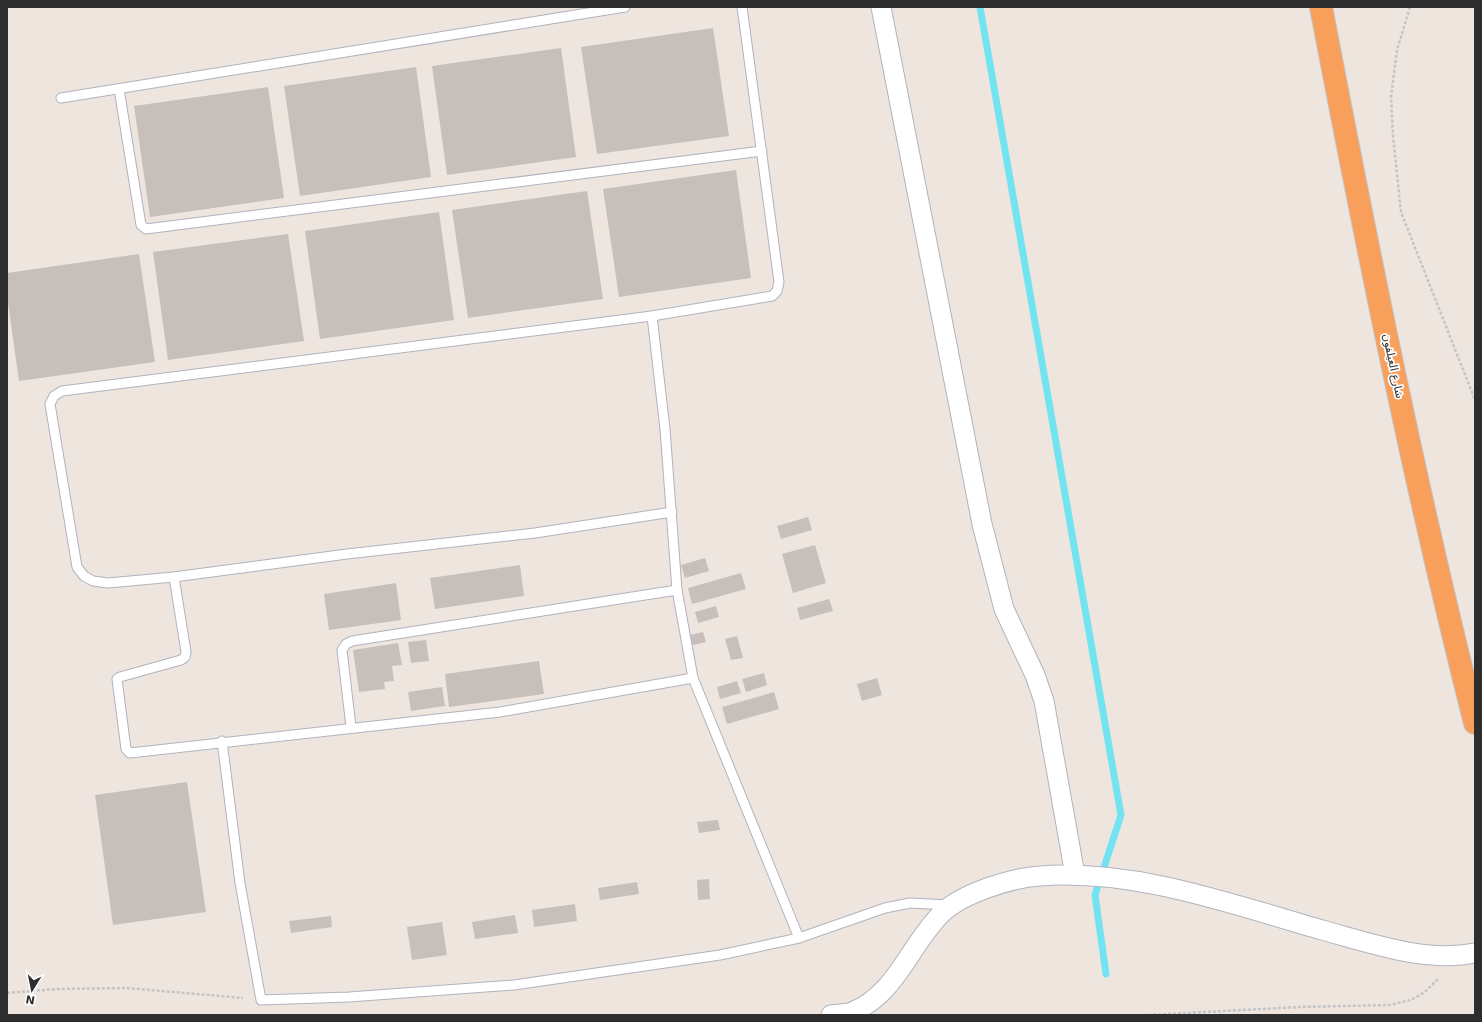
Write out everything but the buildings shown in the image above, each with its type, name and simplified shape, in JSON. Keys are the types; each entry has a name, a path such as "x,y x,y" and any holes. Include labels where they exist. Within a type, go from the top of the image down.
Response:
{"highway":[{"name":"شارع العيلفون","path":"1321,7 1366,242 1448,619 1475,723"}],"street":[{"path":"882,7 982,524 1004,609 1035,675 1044,701 1075,875"},
{"path":"831,1015 852,1012 876,999 896,976 920,939 940,915 959,900 997,885 1038,876 1075,875 1118,877 1186,893 1361,941 1414,953 1456,957 1475,953"}],"lane":[{"path":"61,98 625,7"},
{"path":"672,512 535,533 347,554 174,577 108,583 93,581 84,576 77,567 50,404 54,396 62,391 652,316 772,296 777,291 779,282 742,7"},
{"path":"119,89 141,225 146,229 762,151"},
{"path":"652,316 665,429 672,512 672,547 676,590 693,678 799,938"},
{"path":"174,577 186,652 185,657 181,660 120,676 117,679 126,749 130,753 222,741 500,712 693,678"},
{"path":"351,727 342,650 346,644 352,641 676,590"},
{"path":"222,741 240,884 261,1000 349,997 514,985 720,955 799,938 886,908 910,903 951,906"}],"path":[{"path":"1410,7 1397,50 1391,96 1393,136 1401,212 1475,400"},
{"path":"1148,1015 1299,1007 1389,1005 1411,1000 1425,992 1456,957"},
{"path":"7,994 56,989 127,988 261,1000"}],"waterway":[{"path":"980,7 1121,815 1095,895 1106,974"}]}
